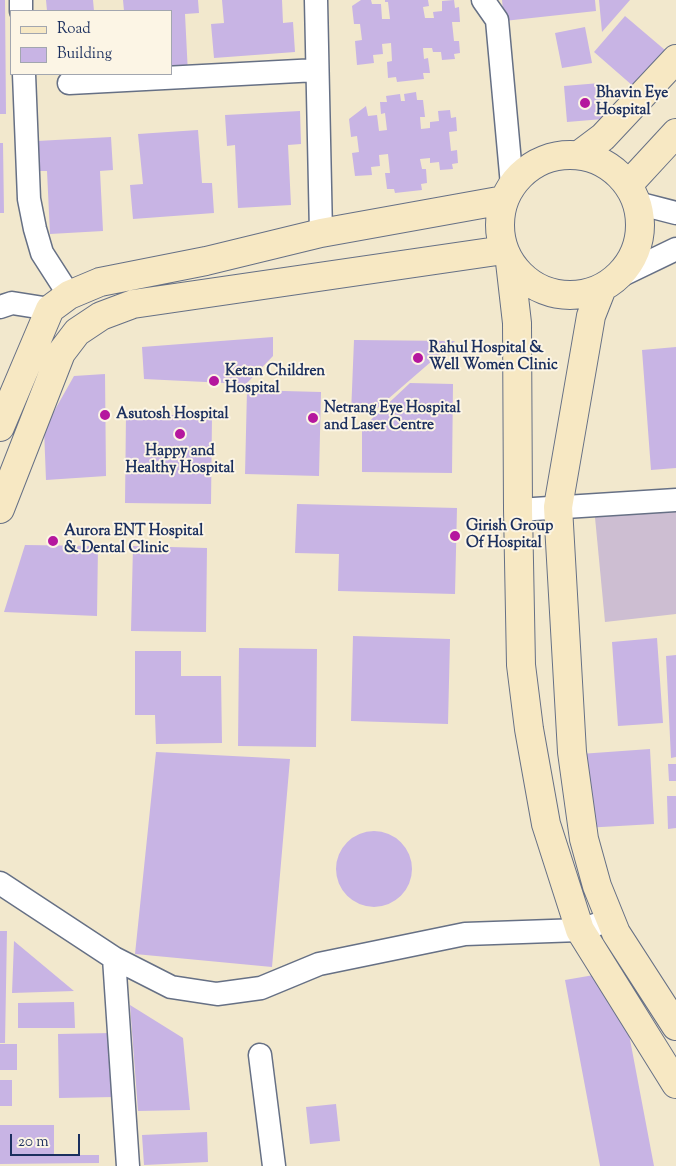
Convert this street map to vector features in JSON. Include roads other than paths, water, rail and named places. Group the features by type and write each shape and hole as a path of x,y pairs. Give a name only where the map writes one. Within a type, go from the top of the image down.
{"street":[{"path":"316,0 321,233"},
{"path":"483,0 497,20 508,192 499,221 501,242 507,256 521,276 535,286 551,293 586,294 676,249"},
{"path":"579,156 603,137 676,59"},
{"path":"69,83 318,70"},
{"path":"0,428 60,302 34,229 29,199 24,75"},
{"path":"632,194 676,133"},
{"path":"0,307 12,303 60,302 100,282 206,261 321,233 508,192 525,171 541,161 560,155 579,156 598,161 615,171 632,194 640,223 638,243 630,261 610,282 591,316 558,507 572,752 584,840 597,886 616,933 676,1026"},
{"path":"632,194 676,213"},
{"path":"0,509 62,352 77,332 100,316 133,304 507,256"},
{"path":"507,256 518,323 518,510 521,665 529,729 546,824 580,930 676,1084"},
{"path":"518,510 676,500"},
{"path":"2,879 114,958 171,987 217,994 261,988 319,964 466,934 580,930 610,920"},
{"path":"114,958 128,1166"},
{"path":"260,1055 274,1166"}],"place":[{"name":"Bhavin Eye Hospital","path":"585,103"},
{"name":"Rahul Hospital & Well Women Clinic","path":"418,358"},
{"name":"Ketan Children Hospital","path":"214,381"},
{"name":"Asutosh Hospital","path":"105,415"},
{"name":"Netrang Eye Hospital and Laser Centre","path":"313,418"},
{"name":"Happy and Healthy Hospital","path":"180,434"},
{"name":"Girish Group Of Hospital","path":"455,536"},
{"name":"Aurora ENT Hospital & Dental Clinic","path":"53,541"}]}
